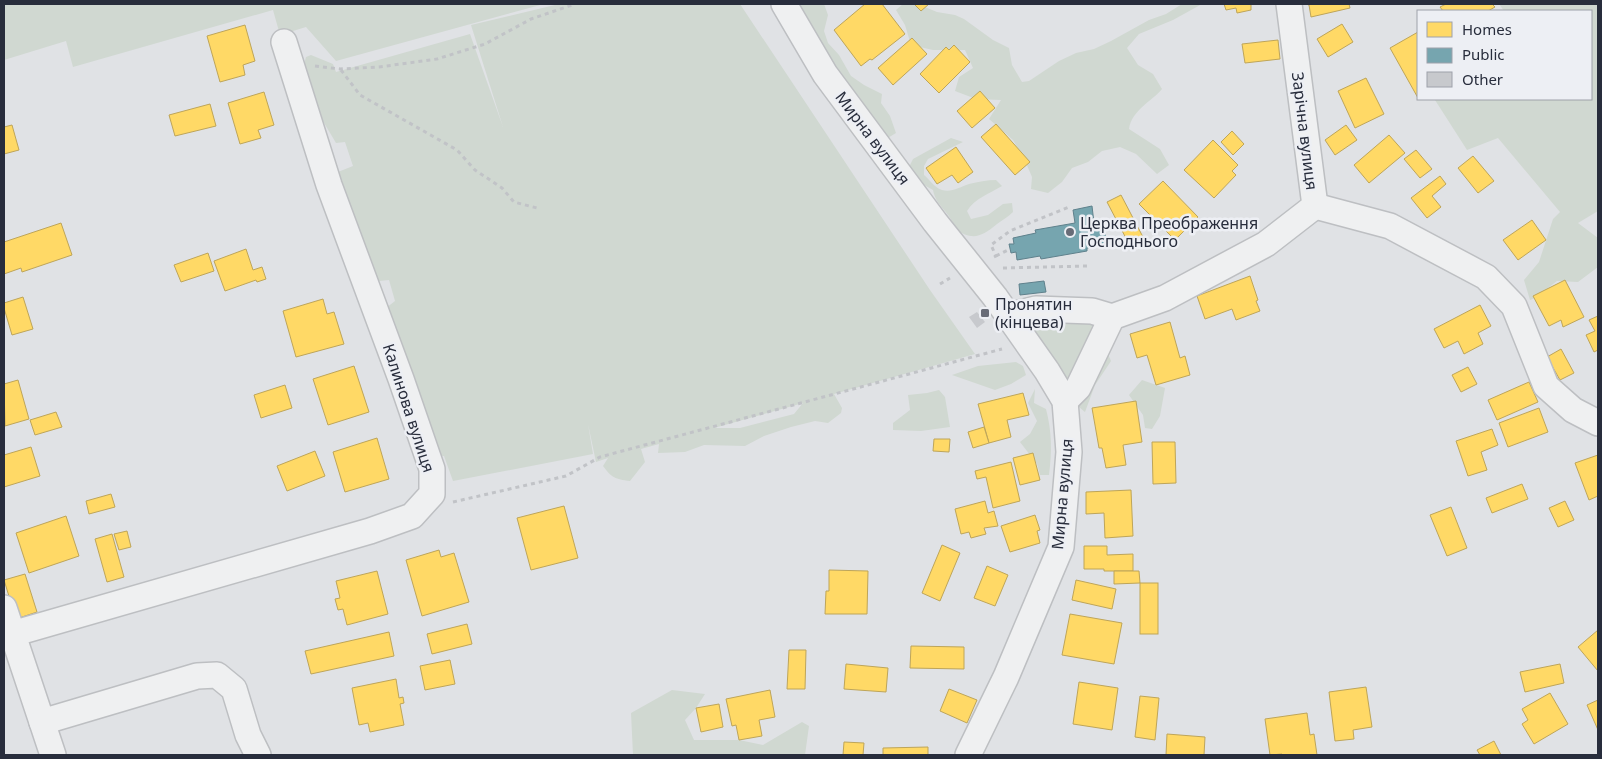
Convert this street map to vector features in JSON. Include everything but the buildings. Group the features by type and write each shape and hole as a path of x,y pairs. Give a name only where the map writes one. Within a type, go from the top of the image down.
{"street":[{"name":"Мирна вулиця","path":"784,4 825,74 1008,316 1047,371 1065,401 1069,452 1061,547 1006,677 968,755"},
{"name":"Зарічна вулиця","path":"1112,317 1164,298 1266,244 1315,206 1289,4"},
{"name":"Калинова вулиця","path":"12,634 370,531 412,516 432,494 432,469 401,379 329,185 287,52"},
{"path":"1315,206 1390,226 1486,278 1514,306 1546,386 1573,410 1598,423"},
{"path":"1008,316 1036,309 1092,310 1112,317 1078,388 1065,401"},
{"path":"4,608 53,755"},
{"path":"42,722 196,676 216,675 234,689 248,735 258,755"}],"path":[{"path":"287,52 340,69 437,59 485,44 531,18 575,4"},
{"path":"340,69 360,95 457,150 475,170 502,188 514,202 536,208"},
{"path":"1069,207 1010,231 991,245 1004,269 1087,266"},
{"path":"990,259 1010,249"},
{"path":"420,507 454,502 566,476 600,456 1008,347"}],"shaded area":[{"path":"4,4 544,4 336,61 306,27 280,35 273,10 73,67 66,41 4,60"},
{"path":"559,4 740,4 930,290 975,354 834,394 842,408 841,413 828,423 815,421 791,427 764,436 745,446 704,445 685,452 658,453 659,444 641,449 645,462 630,481 617,479 609,473 603,466 608,458 596,462 588,424 593,454 453,481 444,456 438,456 386,308 395,301 389,280 379,281 370,274 341,200 338,172 353,166 345,142 336,143 317,111 303,68 306,57 311,55 333,64 336,72 470,34 503,127 471,25","holes":["803,403 794,414 740,428 714,428"]},
{"path":"801,4 824,4 828,15 824,31 828,43 839,55 851,76 882,94 881,103 890,116 896,133 886,139 793,14"},
{"path":"903,4 920,5 937,12 955,15 964,19 993,40 1009,48 1012,65 1022,82 1029,81 1059,61 1076,53 1094,49 1149,20 1166,14 1182,4 1202,4 1173,20 1139,34 1127,48 1138,65 1153,74 1162,89 1138,111 1129,129 1160,149 1169,165 1157,174 1136,154 1120,147 1102,151 1088,162 1072,168 1062,182 1048,193 1031,189 1032,177 1013,140 989,119 1001,100 976,99 955,91 959,77 973,68 965,50 933,50 911,45 905,25 896,10"},
{"path":"1499,4 1598,4 1598,211 1578,223 1598,238 1598,267 1578,282 1557,281 1530,300 1524,280 1539,262 1553,219 1560,212 1498,138 1467,150 1435,100 1592,100 1592,10 1503,10"},
{"path":"951,138 963,142 928,159 924,166 924,175 937,188 945,191 969,184 996,180 1002,186 978,199 970,207 967,211 971,219 988,215 1003,204 1012,203 1013,212 986,232 977,236 967,235 955,229 950,218 937,201 933,190 906,173 913,159"},
{"path":"1040,319 1092,323 1095,334 1068,385 1028,332 1031,324"},
{"path":"1108,354 1111,361 1095,385 1085,412 1073,402"},
{"path":"1016,362 1023,366 1026,375 1011,384 995,390 952,375 978,366"},
{"path":"1142,380 1165,388 1160,416 1152,429 1145,428 1143,415 1129,395"},
{"path":"1035,389 1034,403 1046,409 1049,426 1051,450 1049,475 1040,475 1037,464 1020,442 1030,434 1037,421 1028,403"},
{"path":"939,390 945,397 950,427 921,431 893,430 893,423 910,410 908,395"},
{"path":"672,690 705,694 685,720 694,740 739,740 763,745 802,722 809,726 805,755 633,755 631,713"}],"place":[{"name":"Церква Преображення Господнього","path":"1070,232"},
{"name":"Пронятин (кінцева)","path":"985,313"}]}
